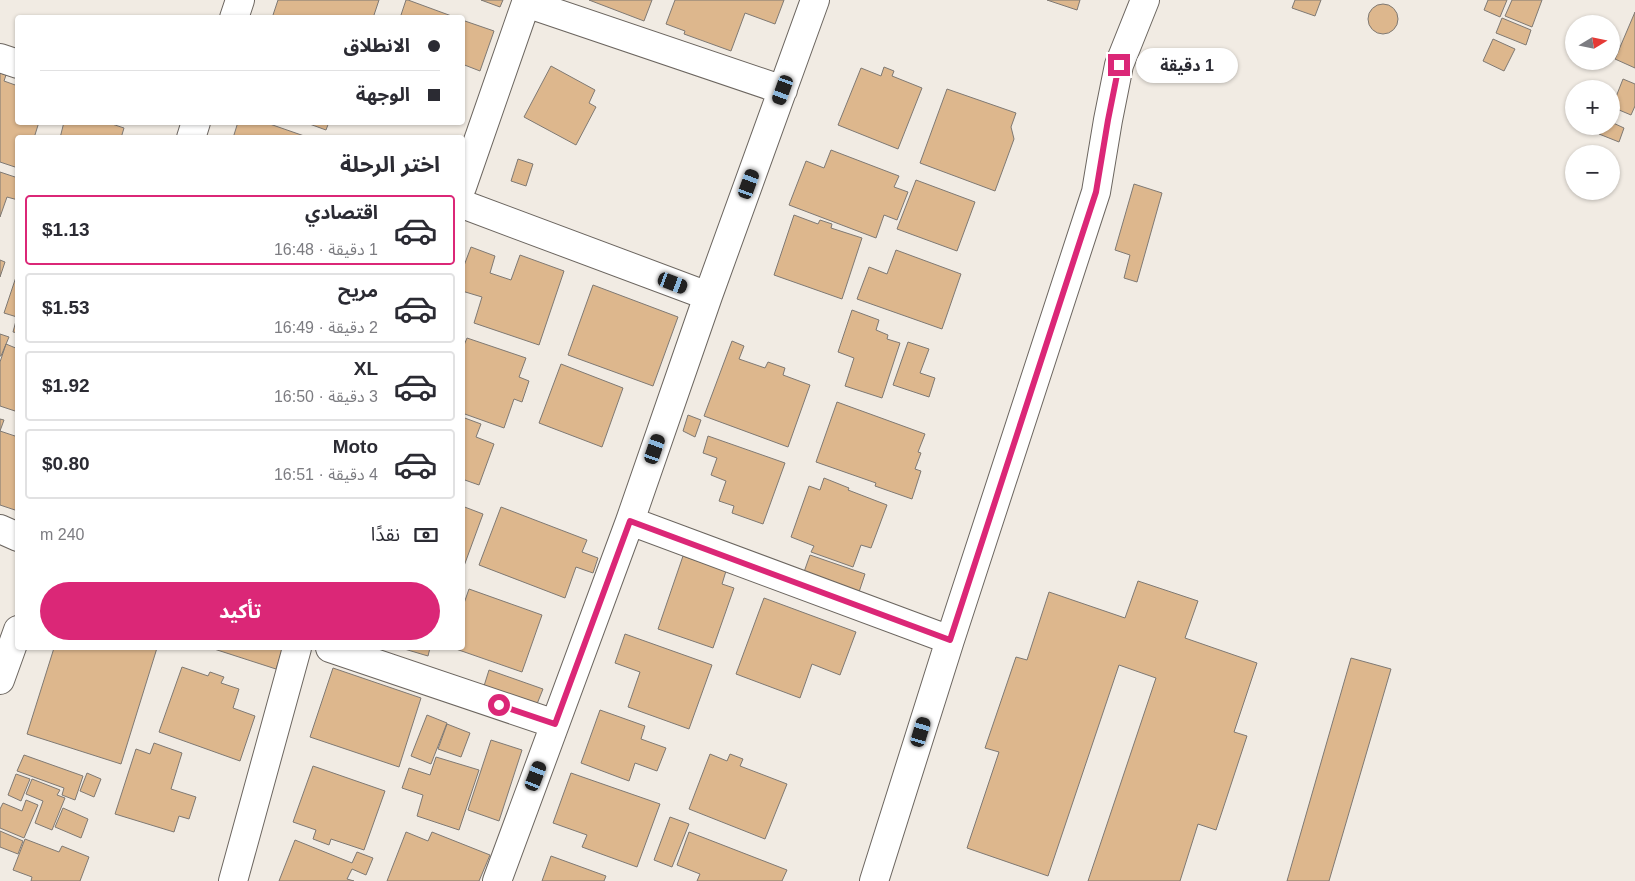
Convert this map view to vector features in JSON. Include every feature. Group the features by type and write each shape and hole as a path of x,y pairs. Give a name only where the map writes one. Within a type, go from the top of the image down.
{"street":[{"path":"235,15 240,0"},
{"path":"497,881 630,521 708,296 815,0"},
{"path":"874,881 950,640 1096,192 1119,65 1145,0"},
{"path":"465,178 527,1 783,90"},
{"path":"0,58 15,63"},
{"path":"465,205 708,296"},
{"path":"630,521 950,640"},
{"path":"0,529 15,536"},
{"path":"0,680 15,638"},
{"path":"233,881 296,650"},
{"path":"336,650 555,724"}],"building":[{"path":"278,0 379,0 374,15 273,15"},
{"path":"406,0 408,0 449,15 401,15"},
{"path":"481,0 503,0 500,7"},
{"path":"589,0 652,0 644,21"},
{"path":"675,0 784,0 775,24 745,13 731,51 684,34 685,31 666,24"},
{"path":"1047,0 1080,0 1077,10"},
{"path":"1295,0 1321,0 1315,16 1292,8"},
{"path":"1488,0 1507,0 1500,17 1484,10"},
{"path":"1512,0 1542,0 1532,27 1505,16"},
{"path":"1383,4 1394,8 1398,19 1394,30 1383,34 1372,30 1368,19 1372,8"},
{"path":"1635,12 1635,68 1620,61 1620,47"},
{"path":"1502,18 1531,30 1526,45 1496,33"},
{"path":"465,21 494,31 480,71 465,65"},
{"path":"1493,39 1515,49 1504,71 1483,61"},
{"path":"551,66 595,90 589,103 596,107 576,145 524,117"},
{"path":"884,67 894,71 892,76 922,88 898,149 838,125 861,68 881,76"},
{"path":"0,73 6,75 4,81 15,85 15,125 38,125 35,135 15,135 15,167 0,162"},
{"path":"1623,79 1635,84 1635,106 1631,115 1620,110 1620,87"},
{"path":"947,89 1016,113 1011,127 1014,139 995,191 920,163"},
{"path":"63,125 115,125 124,128 122,135 61,135"},
{"path":"237,125 273,125 301,135 234,135"},
{"path":"312,125 328,125 326,130"},
{"path":"1620,126 1624,128 1619,142 1602,135 1620,135"},
{"path":"831,150 899,176 894,187 908,192 897,220 884,215 876,238 789,205 806,161 824,168"},
{"path":"518,159 533,164 526,186 511,181"},
{"path":"0,172 15,177 15,199 7,197 0,217"},
{"path":"916,180 975,202 957,251 897,229"},
{"path":"1134,184 1162,193 1137,282 1124,278 1130,255 1115,250"},
{"path":"794,215 818,224 820,220 832,224 831,228 862,238 842,299 774,275"},
{"path":"471,247 495,256 490,273 511,280 520,255 564,271 539,345 474,323 482,297 465,292 465,263"},
{"path":"896,250 961,274 942,329 857,299 869,267 887,274"},
{"path":"0,260 5,262 0,277"},
{"path":"15,280 15,316 4,313"},
{"path":"593,285 678,317 653,386 568,355"},
{"path":"852,310 879,320 876,330 888,335 887,339 900,343 882,398 845,386 854,358 838,352"},
{"path":"0,334 9,337 1,356 0,356"},
{"path":"467,338 526,358 519,377 529,381 522,402 514,399 504,428 465,414 465,343"},
{"path":"732,341 744,346 739,359 765,368 768,362 785,368 783,375 810,385 788,447 704,416"},
{"path":"908,342 929,349 920,373 935,378 929,397 893,385"},
{"path":"6,344 15,348 15,411 0,406 0,362"},
{"path":"561,364 623,388 602,447 539,423"},
{"path":"837,402 925,434 918,452 921,453 915,469 921,471 912,499 875,486 876,483 816,462"},
{"path":"688,415 701,420 695,437 683,431"},
{"path":"465,418 481,424 476,437 494,444 479,485 465,480"},
{"path":"0,419 4,420 0,431"},
{"path":"0,431 15,436 15,510 0,505"},
{"path":"708,436 785,463 763,524 732,513 734,506 719,501 726,481 711,475 717,458 703,453"},
{"path":"824,478 849,488 848,490 887,505 871,548 861,545 853,567 811,552 814,546 791,537 809,486 820,490"},
{"path":"465,507 483,514 465,563"},
{"path":"501,507 587,540 582,552 598,558 593,573 576,567 565,598 479,565"},
{"path":"810,555 865,574 859,592 804,572"},
{"path":"683,556 726,571 722,584 734,588 713,648 658,629"},
{"path":"1138,581 1198,601 1185,638 1257,663 1234,732 1247,736 1216,830 1198,824 1180,881 1088,881 1156,678 1119,665 1048,876 967,848 999,752 985,748 1016,657 1027,660 1049,592 1125,618"},
{"path":"469,589 542,615 522,672 459,650 465,650 465,600"},
{"path":"764,598 856,632 840,675 812,664 800,698 736,674"},
{"path":"625,634 712,665 689,729 628,707 640,672 615,663"},
{"path":"53,650 156,650 121,764 27,734"},
{"path":"217,650 282,650 276,669"},
{"path":"408,650 430,650 428,656"},
{"path":"1351,658 1391,669 1329,881 1287,881"},
{"path":"182,667 208,676 210,672 224,677 221,683 239,689 233,708 255,716 240,761 159,732"},
{"path":"333,668 421,698 399,767 310,737"},
{"path":"489,670 543,689 537,704 484,686"},
{"path":"600,710 645,726 641,739 666,748 657,771 635,763 629,781 581,763"},
{"path":"427,715 447,723 431,764 411,756"},
{"path":"447,724 470,733 461,757 438,749"},
{"path":"491,740 522,750 499,821 468,810"},
{"path":"154,743 182,753 171,789 196,797 189,819 179,816 174,832 115,814 136,749 150,754"},
{"path":"710,754 727,761 730,754 743,759 740,766 787,784 765,839 689,809"},
{"path":"24,755 83,776 75,800 62,795 64,788 17,771"},
{"path":"436,757 479,770 459,830 417,816 423,795 402,788 409,768 430,775"},
{"path":"313,766 385,791 364,850 331,839 329,845 313,839 316,830 293,822"},
{"path":"87,773 101,779 94,797 80,791"},
{"path":"571,773 660,804 637,867 582,847 587,835 553,823"},
{"path":"16,774 30,779 21,801 8,795"},
{"path":"32,779 60,790 57,795 65,798 52,830 35,823 43,801 26,794"},
{"path":"26,800 38,805 24,838 0,828 0,809 3,803 22,811"},
{"path":"63,808 88,819 81,838 55,827"},
{"path":"670,817 689,824 672,867 654,860"},
{"path":"0,831 23,841 18,854 0,847"},
{"path":"406,832 428,841 432,832 490,855 479,881 387,881"},
{"path":"689,832 787,870 782,881 697,881 700,874 677,865"},
{"path":"25,839 59,852 62,846 89,857 80,881 31,881 32,877 13,870"},
{"path":"295,840 352,863 357,852 373,858 366,875 352,869 347,879 354,881 279,881"},
{"path":"551,856 606,876 604,881 542,881"}],"route":[{"path":"499,705 555,724 630,521 950,640 1096,192 1119,65"}]}
